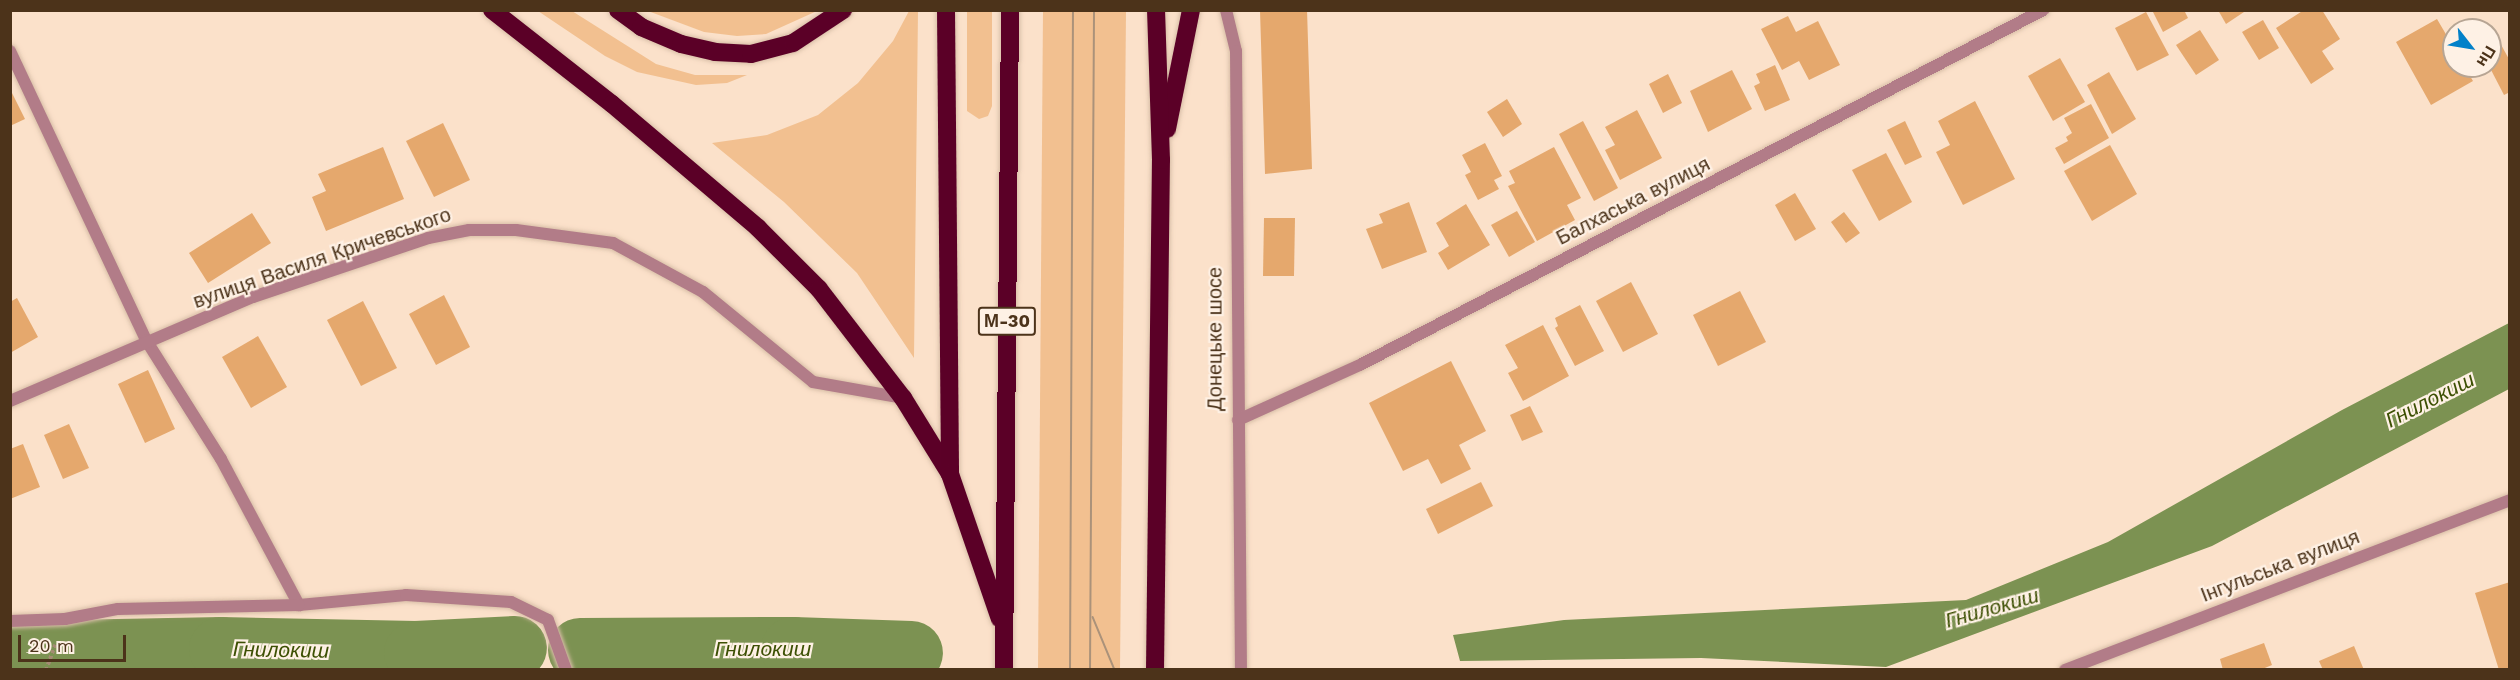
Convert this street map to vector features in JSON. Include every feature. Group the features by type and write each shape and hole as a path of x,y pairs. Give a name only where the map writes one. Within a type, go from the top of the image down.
{"highway":[{"path":"492,10 612,104 758,228 819,289 903,398 950,474 1005,632"},
{"path":"618,10 641,27 681,44 715,52 751,54 792,43 843,10"},
{"path":"946,10 950,474"},
{"name":"М-30","path":"1004,669 1010,10"},
{"path":"1155,669 1161,160 1156,10"},
{"path":"1161,160 1191,10"}],"street":[{"name":"Донецьке шосе","path":"1226,10 1236,51 1241,669"},
{"name":"Балхаська вулиця","path":"1239,420 1360,365 2043,10"},
{"path":"10,51 146,340 221,459 299,605"},
{"name":"вулиця Василя Кричевського","path":"10,401 146,340 254,297 428,238 469,230 516,230 613,243 703,292 813,382 903,398"},
{"name":"Інгульська вулиця","path":"2065,669 2510,501"},
{"path":"10,621 65,619 118,609 299,605 406,595 511,602 548,620 566,669"}],"shaded area":[{"path":"538,11 572,11 656,64 695,75 747,75 727,83 696,85 637,72 605,56"},
{"path":"648,11 817,11 766,34 737,36 704,32"},
{"path":"909,11 918,11 914,358 857,273 784,202 712,143 767,135 818,115 858,83 893,41"},
{"path":"967,11 992,11 992,106 988,116 979,119 967,111"},
{"path":"1043,11 1126,11 1120,669 1038,669"}],"water":[{"path":"2509,323 2509,389 2212,546 1886,667 1701,658 1460,661 1453,635 1564,620 1966,600 2108,542 2342,410"}],"building":[{"path":"1260,10 1307,10 1312,169 1265,174"},
{"path":"2152,10 2184,10 2188,18 2163,32"},
{"path":"2218,10 2247,10 2226,24"},
{"path":"2304,10 2322,10 2340,39 2322,51 2334,69 2311,84 2276,28"},
{"path":"2146,12 2169,55 2137,71 2115,28"},
{"path":"1788,16 1796,32 1818,21 1840,65 1809,80 1799,61 1782,70 1761,29"},
{"path":"2437,19 2442,28 2442,78 2471,78 2473,81 2431,105 2396,42"},
{"path":"2263,20 2279,48 2259,60 2242,32"},
{"path":"2200,30 2219,60 2196,75 2176,45"},
{"path":"2502,46 2510,61 2510,92 2504,95 2495,78 2502,78"},
{"path":"2060,58 2085,102 2053,121 2028,76"},
{"path":"1775,65 1790,100 1765,111 1754,86 1760,83 1756,74"},
{"path":"1732,70 1752,109 1708,132 1690,91"},
{"path":"2109,72 2136,119 2112,134 2087,85"},
{"path":"1668,74 1682,103 1663,113 1649,84"},
{"path":"12,93 25,119 10,126 10,94"},
{"path":"1507,99 1522,124 1503,137 1487,112"},
{"path":"1975,101 2015,179 1963,205 1936,152 1950,145 1938,121"},
{"path":"2091,104 2109,138 2064,164 2055,148 2068,141 2066,137 2072,133 2064,118"},
{"path":"1637,110 1662,158 1620,180 1605,150 1615,145 1605,127"},
{"path":"1583,121 1618,188 1594,201 1559,134"},
{"path":"1905,121 1922,157 1905,165 1887,130"},
{"path":"443,123 470,180 434,197 406,141"},
{"path":"1485,143 1502,176 1494,180 1499,189 1478,200 1465,175 1471,172 1462,155"},
{"path":"2110,145 2137,194 2092,221 2064,171"},
{"path":"383,147 404,199 326,231 312,197 326,191 318,174"},
{"path":"1554,147 1581,198 1567,205 1575,220 1537,241 1508,186 1515,183 1509,171"},
{"path":"1886,153 1912,202 1879,221 1852,170"},
{"path":"1795,193 1816,229 1795,241 1775,205"},
{"path":"1409,202 1427,252 1382,269 1366,229 1383,223 1379,214"},
{"path":"1466,204 1490,245 1448,270 1438,253 1449,246 1436,223"},
{"path":"1517,211 1535,242 1509,257 1491,225"},
{"path":"1844,212 1860,233 1846,243 1831,222"},
{"path":"252,213 271,243 208,283 189,253"},
{"path":"1264,218 1295,218 1294,276 1263,276"},
{"path":"1631,282 1658,334 1623,352 1596,301"},
{"path":"1740,291 1766,342 1718,366 1693,315"},
{"path":"444,295 470,347 436,365 409,314"},
{"path":"17,298 38,337 10,353 10,302"},
{"path":"363,301 397,368 361,386 327,320"},
{"path":"1580,305 1604,351 1575,366 1555,328 1558,326 1555,318"},
{"path":"1543,325 1569,376 1523,401 1508,373 1518,368 1505,345"},
{"path":"258,336 287,387 251,408 222,357"},
{"path":"1451,361 1486,431 1459,445 1471,469 1441,484 1428,459 1403,471 1369,403"},
{"path":"148,370 175,429 145,443 118,384"},
{"path":"1530,406 1543,432 1522,441 1510,415"},
{"path":"69,424 89,468 63,479 44,435"},
{"path":"23,444 40,487 10,499 10,449"},
{"path":"1481,482 1493,506 1438,534 1426,509"},
{"path":"2510,582 2510,670 2499,670 2475,593"},
{"path":"2264,643 2272,665 2260,670 2223,670 2220,659"},
{"path":"2354,646 2364,670 2323,670 2319,661"}],"waterway":[{"name":"Гнилокиш","path":"10,653 221,649 416,653 515,648"},
{"name":"Гнилокиш","path":"580,650 793,649 911,653"}],"tram line":[{"path":"1070,670 1073,10"},
{"path":"1090,670 1094,10"},
{"path":"1093,617 1115,670"}]}
